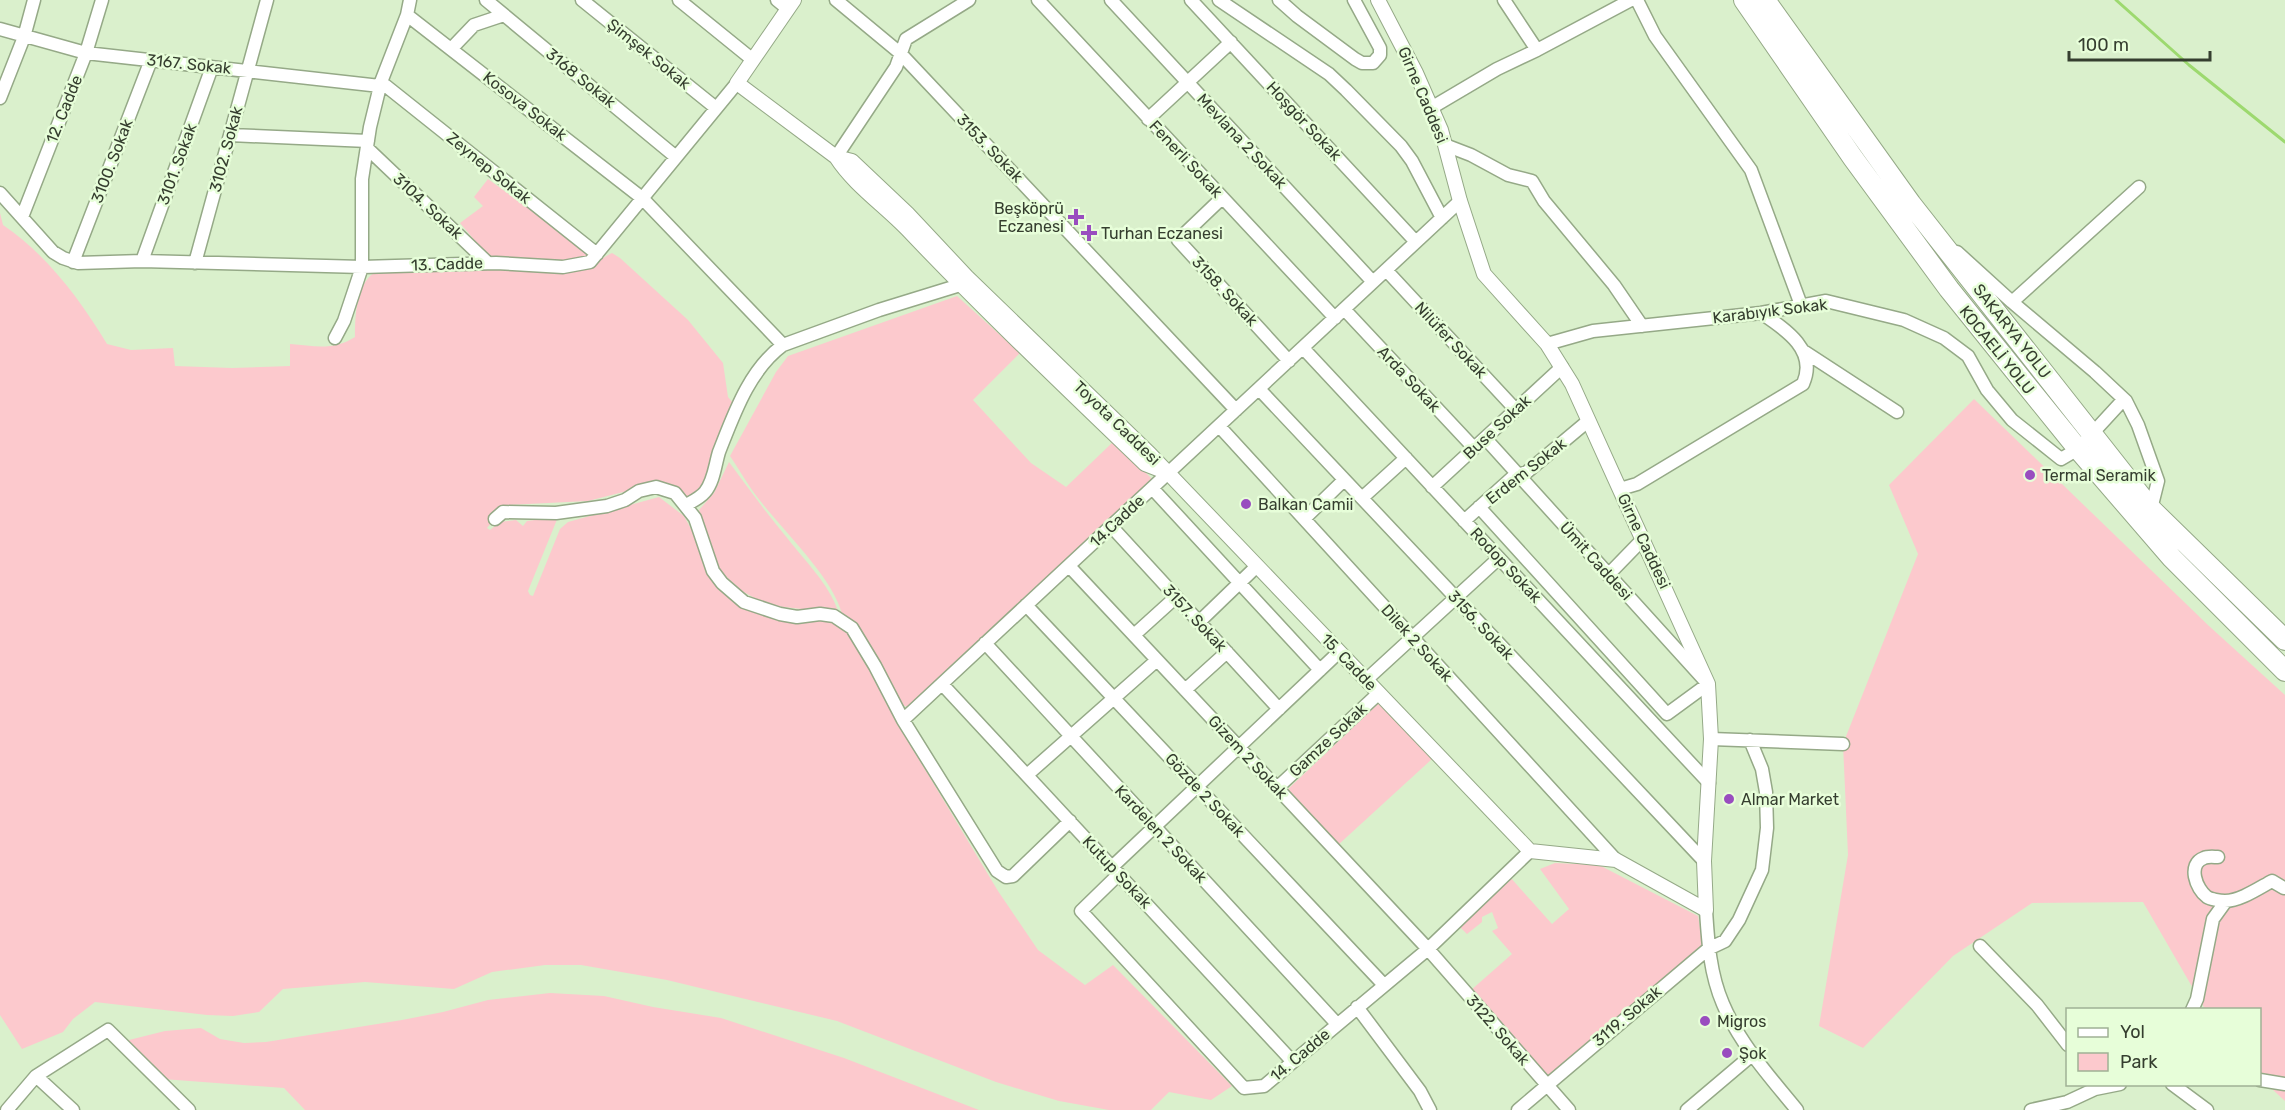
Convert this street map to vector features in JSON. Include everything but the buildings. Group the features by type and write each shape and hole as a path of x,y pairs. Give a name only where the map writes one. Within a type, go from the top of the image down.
{"highway":[{"name":"KOCAELİ YOLU","path":"1744,0 1853,158 1949,290 2085,443 2172,558 2285,671"},
{"name":"SAKARYA YOLU","path":"1765,0 1931,230 2036,361 2085,443 2285,640"}],"street":[{"path":"0,98 24,37 34,0"},
{"name":"12. Cadde","path":"22,217 86,53 102,0"},
{"name":"3102. Sokak","path":"195,263 267,0"},
{"path":"335,338 344,321 362,267 362,179 367,145 381,84 407,15 410,0"},
{"name":"3168 Sokak","path":"486,0 676,157"},
{"name":"Şimşek Sokak","path":"582,0 716,108"},
{"path":"679,0 753,60"},
{"path":"777,0 791,4"},
{"name":"3153. Sokak","path":"836,0 900,54 1236,410"},
{"path":"836,157 896,67 906,39 969,0"},
{"name":"Fenerli Sokak","path":"1038,0 1222,198 1339,314"},
{"name":"Mevlana 2 Sokak","path":"1110,0 1373,282"},
{"name":"Hoşgör Sokak","path":"1191,0 1416,242"},
{"path":"1219,0 1329,74 1346,90 1413,161 1442,218"},
{"path":"1279,0 1296,16 1355,59 1362,63 1373,63 1380,55 1380,48 1354,0"},
{"name":"Girne Caddesi","path":"1378,0 1416,73 1431,108 1445,145 1460,201 1484,274 1547,344 1572,384 1708,684 1711,738 1704,861 1708,949 1723,1004 1752,1055 1797,1110"},
{"path":"1504,0 1537,50"},
{"path":"1431,108 1497,69 1631,0"},
{"path":"1637,0 1654,36 1751,170 1802,305"},
{"name":"13. Cadde","path":"73,262 142,261 362,267 488,263 563,267 590,262 737,83 791,4"},
{"name":"Kosova Sokak","path":"407,15 642,198 783,345"},
{"path":"452,48 474,25 504,15"},
{"name":"3167. Sokak","path":"0,30 86,53 381,84"},
{"path":"1148,119 1231,42"},
{"name":"3100. Sokak","path":"73,262 151,60"},
{"name":"3101. Sokak","path":"142,261 212,67"},
{"name":"Toyota Caddesi","path":"737,83 836,157 852,160 907,213 964,281 1168,473"},
{"name":"Zeynep Sokak","path":"381,84 597,254"},
{"path":"230,135 367,145"},
{"name":"3104. Sokak","path":"367,145 488,263"},
{"path":"1445,145 1471,154 1508,175 1532,181 1544,201 1614,285 1642,326"},
{"path":"2012,302 2139,187"},
{"path":"0,193 53,252 73,262"},
{"name":"3158. Sokak","path":"1222,198 1178,240 1289,361"},
{"name":"14.Cadde","path":"903,720 1460,201"},
{"path":"1931,230 2096,372 2124,399 2138,425 2158,481 2151,509"},
{"name":"Nilüfer Sokak","path":"1386,270 1516,410"},
{"path":"686,505 707,490 744,393 772,353 783,345 964,281"},
{"name":"Karabıyık Sokak","path":"1547,344 1593,331 1761,313 1826,301 1904,320 1944,338 1968,356 1987,390 2012,420 2061,459 2085,443"},
{"path":"1761,313 1788,331 1805,352 1897,412"},
{"name":"Arda Sokak","path":"1339,314 1474,448"},
{"name":"Rodop Sokak","path":"1303,348 1709,783"},
{"path":"1620,489 1637,484 1803,384 1807,373 1805,352"},
{"name":"Buse Sokak","path":"1432,487 1562,367"},
{"name":"3156. Sokak","path":"1259,389 1704,861"},
{"path":"2085,443 2124,399"},
{"name":"Erdem Sokak","path":"1464,520 1514,476 1527,472 1588,421"},
{"name":"Dilek 2 Sokak","path":"1219,426 1616,860"},
{"name":"Ümit Caddesi","path":"1485,438 1708,684"},
{"path":"1362,498 1406,458"},
{"name":"15. Cadde","path":"1168,473 1530,851"},
{"path":"1304,519 1344,480"},
{"path":"495,519 503,512 556,513 607,506 625,500 639,491 656,487 675,493 695,518 708,561 722,583 744,602 758,608 797,617 820,614 834,616 852,628 903,720 997,871 1006,877 1013,876 1070,821"},
{"path":"1152,488 1320,670"},
{"path":"1479,507 1667,714 1708,684"},
{"name":"3157. Sokak","path":"1111,526 1279,709"},
{"path":"1608,575 1643,539"},
{"path":"1366,680 1499,558"},
{"name":"Gizem 2 Sokak","path":"1069,566 1428,949"},
{"path":"1199,622 1257,566"},
{"path":"1134,635 1176,597"},
{"name":"Gözde 2 Sokak","path":"1026,605 1384,985"},
{"name":"Kardelen 2 Sokak","path":"986,643 1337,1024"},
{"path":"1185,690 1227,652"},
{"path":"1115,870 1154,826 1339,652"},
{"path":"1027,775 1157,660"},
{"name":"Kutup Sokak","path":"942,684 1292,1061"},
{"name":"Gamze Sokak","path":"1277,788 1378,693"},
{"path":"1711,738 1843,744"},
{"name":"3119. Sokak","path":"1518,1110 1708,949 1725,940 1739,920 1762,870 1767,828 1766,792 1762,769 1750,740"},
{"path":"1530,851 1616,860 1706,910"},
{"name":"14. Cadde","path":"1115,870 1081,911 1244,1088 1264,1086 1428,949 1530,851"},
{"path":"2218,857 2204,858 2196,864 2194,874 2198,886 2208,898 2226,901 2272,881 2284,888"},
{"path":"2193,1008 2197,999 2213,919 2226,901"},
{"path":"1980,946 2037,1005 2066,1044"},
{"name":"3122. Sokak","path":"1428,949 1569,1110"},
{"path":"1357,1007 1420,1091 1430,1110"},
{"path":"7,1110 36,1076 108,1030 182,1108"},
{"path":"1687,1110 1752,1055"},
{"path":"36,1076 73,1110"},
{"path":"2261,1080 2285,1084"},
{"path":"2175,1086 2207,1110"},
{"path":"2031,1110 2067,1102 2094,1087"},
{"path":"2067,1102 2078,1110"}],"green space":[{"path":"488,179 585,249 587,256 562,264 493,262 460,223 483,206 474,197"},
{"path":"0,213 3,225 34,250 61,278 107,344 131,350 173,348 175,366 232,368 290,366 290,344 324,347 347,341 355,337 356,313 365,282 370,276 382,271 434,268 562,271 585,269 612,253 620,258 688,320 723,363 728,397 739,410 696,503 655,484 588,501 506,505 487,528 490,530 500,522 516,520 523,526 527,521 558,517 528,591 530,595 533,596 560,529 568,522 659,497 684,516 704,553 744,603 838,621 857,644 911,746 998,891 1038,950 1085,985 1113,965 1232,1086 1211,1100 1169,1092 1151,1110 1109,1110 1059,1101 996,1082 837,1021 667,980 581,965 545,965 492,972 454,989 365,982 283,989 259,1012 233,1016 95,1002 73,1019 63,1032 22,1049 0,1015"},
{"path":"957,296 1020,353 973,400 1031,463 1066,487 1114,441 1152,479 909,707 901,705 842,614 827,582 760,501 730,456 776,372 788,356"},
{"path":"1974,399 2209,626 2285,695 2285,1101 2261,1079 2261,1008 2204,1008 2143,902 2032,903 1953,956 1863,1048 1819,1026 1848,855 1843,744 1918,554 1889,485"},
{"path":"729,462 765,511 823,582 834,601 838,611 836,613 767,605 742,591 720,571 699,510 714,493"},
{"path":"1380,702 1432,759 1338,845 1287,790"},
{"path":"1555,863 1599,865 1698,916 1703,946 1551,1075 1544,1074 1470,991 1512,954 1492,931 1498,928 1492,912 1482,917 1482,922 1467,934 1458,925 1510,877 1552,924 1569,909 1540,869"},
{"path":"550,993 604,996 721,1018 844,1058 979,1110 305,1110 284,1088 163,1079 125,1041 165,1031 201,1028 220,1039 244,1043 266,1042 402,1020 488,1000"}],"waterway":[{"path":"2116,0 2189,65 2285,142"}],"place":[{"name":"Beşköprü Eczanesi","path":"1076,217"},
{"name":"Turhan Eczanesi","path":"1089,233"},
{"name":"Termal Seramik","path":"2030,475"},
{"name":"Balkan Camii","path":"1246,504"},
{"name":"Almar Market","path":"1729,799"},
{"name":"Migros","path":"1705,1021"},
{"name":"Şok","path":"1727,1053"}]}
